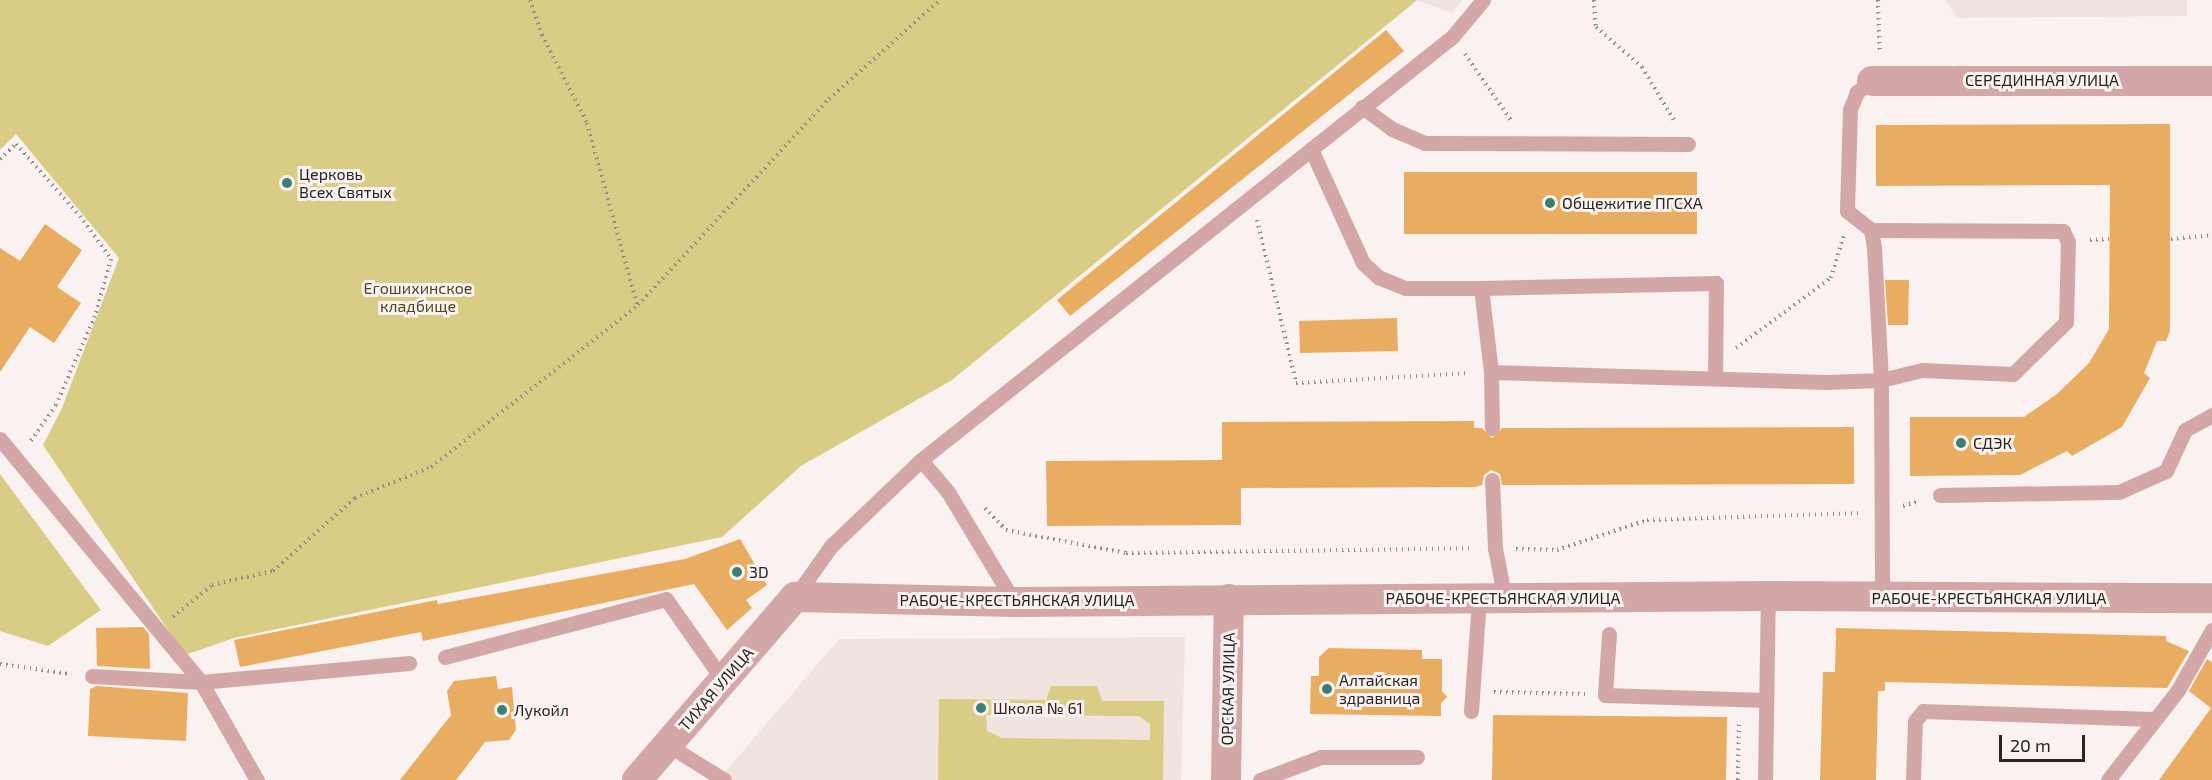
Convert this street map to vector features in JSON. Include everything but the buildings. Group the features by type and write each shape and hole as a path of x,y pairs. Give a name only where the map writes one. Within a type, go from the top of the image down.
{"street":[{"name":"СЕРЕДИННАЯ УЛИЦА","path":"1877,80 2212,81"},
{"name":"РАБОЧЕ-КРЕСТЬЯНСКАЯ УЛИЦА","path":"795,597 1014,602 1229,599 1492,600 1768,596 2212,598"},
{"name":"ТИХАЯ УЛИЦА","path":"637,780 795,597"},
{"name":"ОРСКАЯ УЛИЦА","path":"1226,780 1229,599"}],"lane":[{"path":"795,597 831,546 921,460 1252,199 1362,107 1452,37 1483,0"},
{"path":"1491,372 1881,380 1922,370 2013,374 2066,322 2068,242 2063,231 1871,230 1847,211 1850,109 1857,92 1877,80"},
{"path":"1362,107 1392,129 1425,143 1688,144"},
{"path":"1311,149 1363,263 1378,277 1405,288 1716,283 1715,378"},
{"path":"1871,230 1881,380 1882,597"},
{"path":"1481,288 1491,372 1492,428"},
{"path":"1940,495 2118,492 2166,471 2185,430 2212,415"},
{"path":"0,439 156,631 201,682 257,780"},
{"path":"921,460 948,492 1014,602"},
{"path":"1471,711 1472,692 1492,600 1495,548 1492,480"},
{"path":"1765,780 1768,596"},
{"path":"445,657 666,599 723,680"},
{"path":"2108,780 2152,719 2178,690 2212,630"},
{"path":"1609,634 1605,695 1766,700"},
{"path":"92,676 201,682 409,663"},
{"path":"1912,780 1914,721 1923,711 2152,719"},
{"path":"668,745 724,780"},
{"path":"1260,780 1321,757 1417,757"}],"path":[{"path":"531,0 542,35 587,123 638,305"},
{"path":"156,631 212,585 273,571 355,498 431,467 638,305 829,99 940,0"},
{"path":"1594,0 1596,27 1642,67 1688,144"},
{"path":"1877,80 1878,0"},
{"path":"1452,37 1526,142"},
{"path":"0,159 15,144 80,216 111,259 95,316 56,405 38,434 13,457"},
{"path":"1252,199 1296,383 1491,372"},
{"path":"2170,239 2212,235"},
{"path":"1715,378 1726,355 1831,278 1843,237"},
{"path":"978,500 1006,530 1126,553 1495,548 1557,550 1647,520 1883,512 1940,495"},
{"path":"0,664 92,676"},
{"path":"1472,692 1605,695"},
{"path":"1738,780 1739,699"}],"shaded area":[{"path":"1416,0 1462,0 1452,13"},
{"path":"1945,0 2187,0 2187,16 1957,18"},
{"name":"Школа № 61","path":"1185,637 1181,780 718,780 839,639"}],"green space":[{"name":"Егошихинское кладбище","path":"0,0 1416,1 952,380 801,466 722,537 234,638 185,655 43,445 62,408 119,258 16,134 0,150"},
{"path":"0,474 101,610 48,646 0,631"},
{"path":"1051,686 1097,686 1102,701 1164,701 1163,780 938,780 939,699 1046,700","holes":["986,715 1139,716 1150,724 1150,740 1002,738 987,731"]}],"place":[{"name":"Церковь Всех Святых","path":"287,183"},
{"name":"Общежитие ПГСХА","path":"1550,203"},
{"name":"СДЭК","path":"1961,443"},
{"name":"3D","path":"737,572"},
{"name":"Алтайская здравница","path":"1327,689"},
{"name":"Школа № 61","path":"981,708"},
{"name":"Лукойл","path":"502,710"}]}
